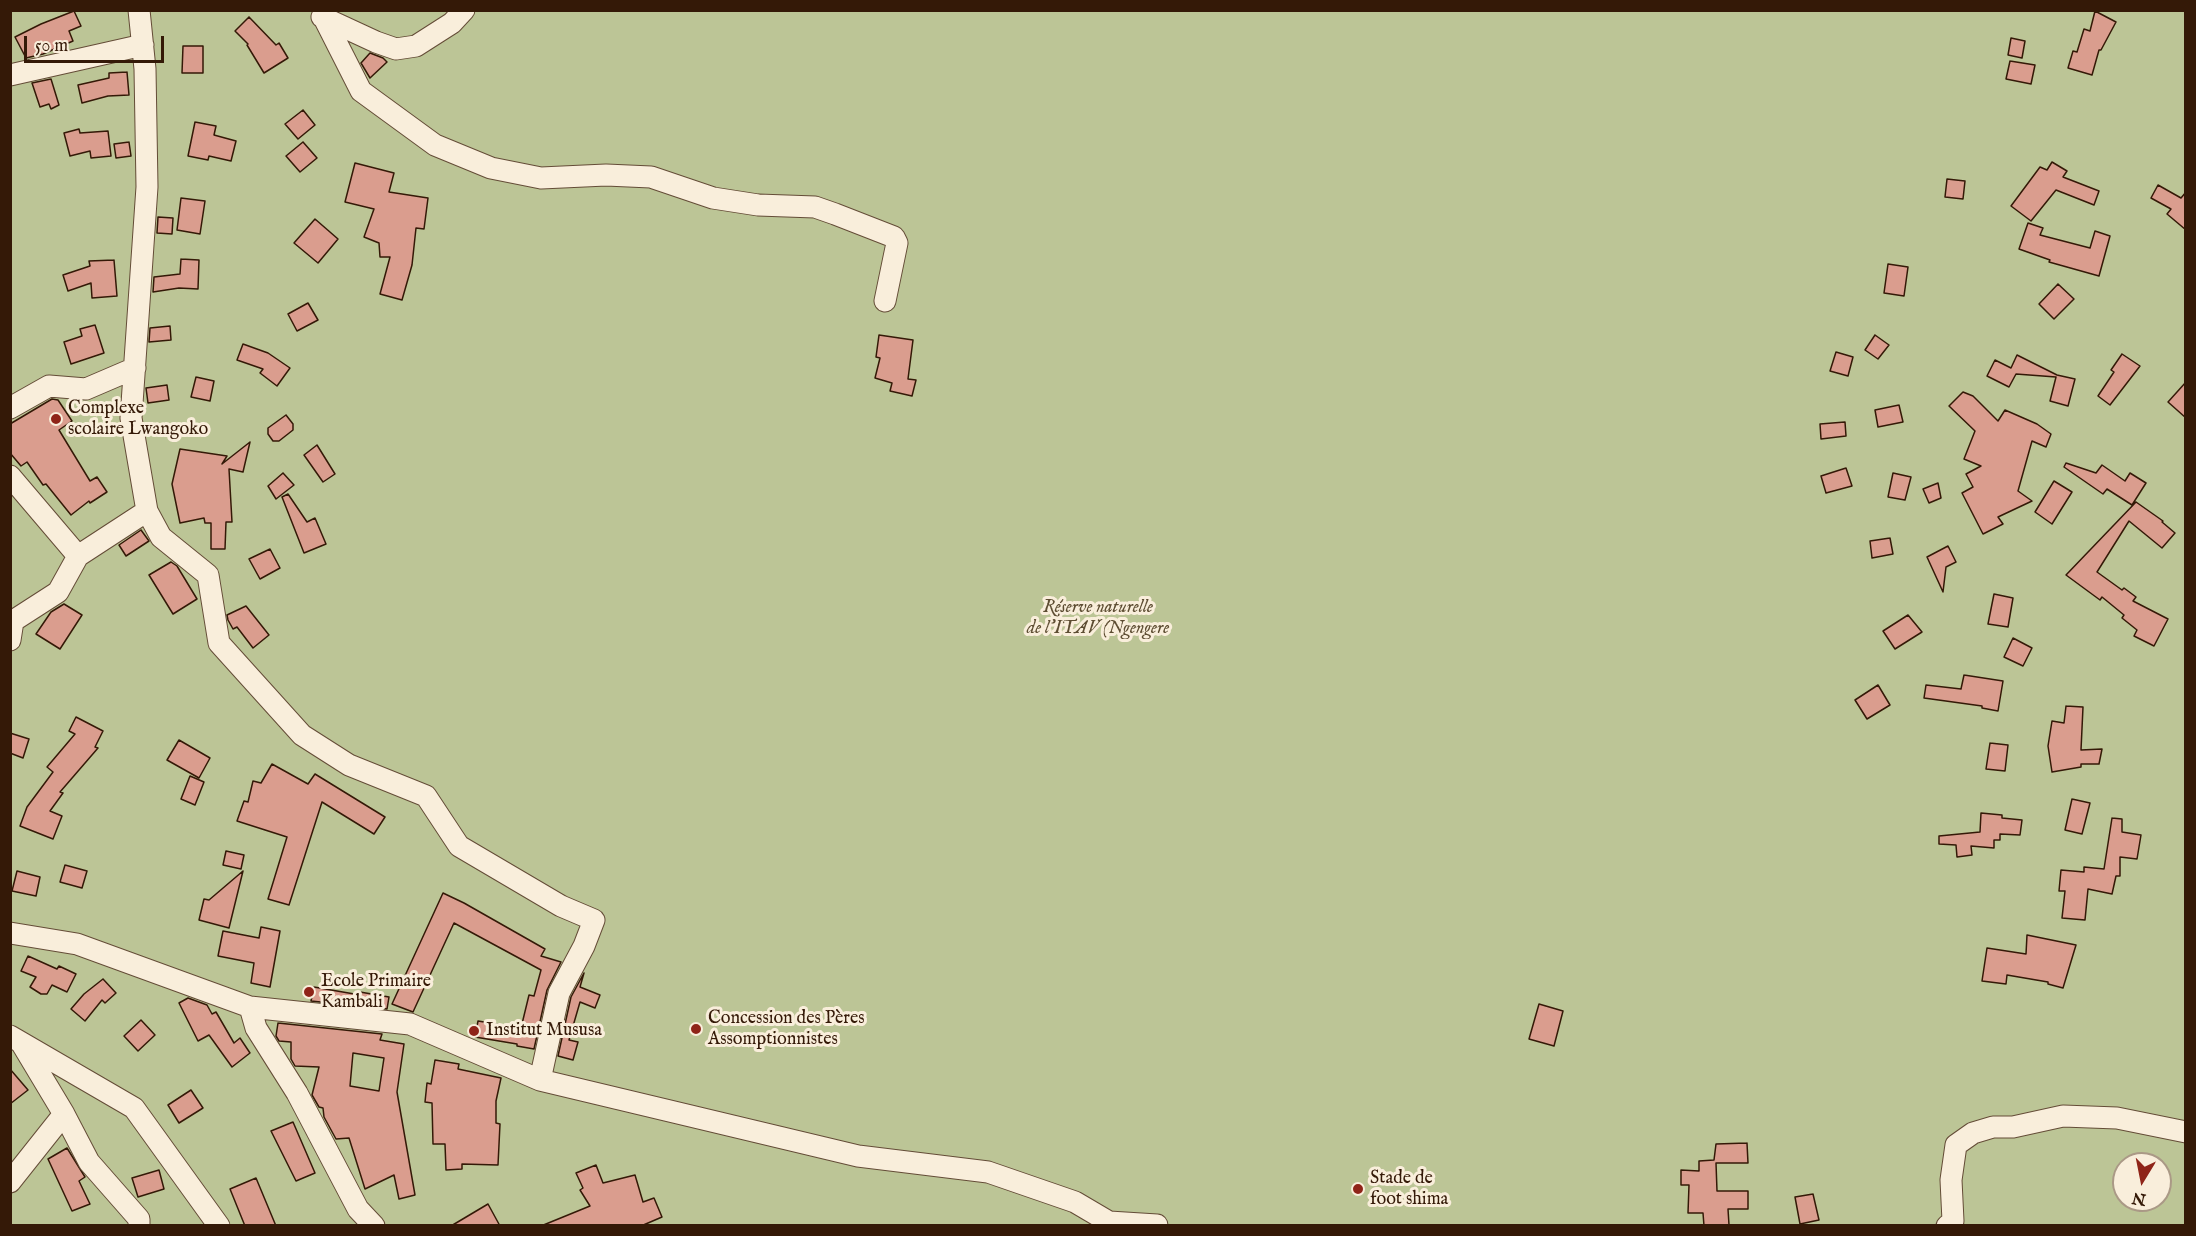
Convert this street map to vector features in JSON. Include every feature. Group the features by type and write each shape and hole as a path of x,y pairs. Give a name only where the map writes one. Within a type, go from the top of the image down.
{"street":[{"path":"139,10 143,45 147,187 131,418 147,512 161,537 208,575 219,644 302,735 348,765 426,796 459,846 561,906 594,920 584,946 559,993 540,1080"},
{"path":"320,15 396,49 416,46 452,23 464,10"},
{"path":"320,15 361,92 435,145 491,168 541,178 606,175 651,177 713,198 758,206 815,207 894,237 897,243 885,302"},
{"path":"10,75 143,45"},
{"path":"10,408 49,386 86,389 135,368"},
{"path":"10,476 78,556"},
{"path":"10,640 14,621 58,592 78,556 147,512"},
{"path":"10,933 77,944 250,1007 410,1024 540,1080 858,1156 988,1172 1075,1202 1109,1222 1158,1225"},
{"path":"250,1007 256,1028 297,1094 358,1209 374,1226"},
{"path":"15,1038 64,1114 89,1162 139,1219 139,1226"},
{"path":"15,1038 134,1108 219,1226"},
{"path":"10,1182 64,1114"},
{"path":"1947,1226 1953,1221 1951,1180 1956,1145 1972,1133 1993,1127 2013,1126 2063,1116 2117,1118 2186,1132"}],"green space":[{"name":"Réserve naturelle de l'ITAV (Ngengere","path":"10,11 2185,11 2185,1225 11,1225"}],"building":[{"path":"74,11 81,26 69,31 73,41 43,54 26,58 15,37"},
{"path":"2095,11 2116,22 2099,50 2092,75 2068,68 2073,51 2077,52 2084,29 2090,31"},
{"path":"249,17 276,45 279,43 288,58 264,73 248,44 235,31"},
{"path":"2011,38 2025,41 2022,58 2008,55"},
{"path":"183,46 203,46 203,73 182,73"},
{"path":"370,53 387,62 370,78 361,63"},
{"path":"2010,61 2035,65 2031,84 2006,79"},
{"path":"127,72 129,95 108,96 82,103 78,85 109,78 109,73"},
{"path":"51,79 59,105 51,109 49,104 40,107 32,83"},
{"path":"303,110 315,125 298,139 285,124"},
{"path":"195,122 216,126 214,135 236,141 231,161 209,156 208,160 188,156"},
{"path":"79,129 80,133 108,131 111,156 91,158 90,151 70,156 64,133"},
{"path":"129,142 131,156 116,158 114,144"},
{"path":"303,142 317,158 300,172 286,156"},
{"path":"2052,162 2067,171 2063,177 2099,191 2094,205 2056,190 2031,221 2011,206 2040,167 2047,170"},
{"path":"355,163 394,173 389,192 428,198 424,229 416,228 412,265 402,300 380,294 390,257 380,257 379,243 364,237 374,209 345,202"},
{"path":"1947,179 1965,181 1963,199 1945,197"},
{"path":"2158,185 2181,198 2186,192 2186,230 2167,214 2171,209 2151,198"},
{"path":"181,198 205,201 200,234 177,230"},
{"path":"158,217 173,218 172,234 157,233"},
{"path":"315,219 338,239 318,263 294,243"},
{"path":"2028,223 2043,228 2040,235 2090,248 2095,231 2110,236 2099,276 2049,262 2050,260 2019,249"},
{"path":"181,259 199,260 198,289 179,288 153,292 154,277 180,274"},
{"path":"114,260 117,296 92,298 91,283 68,291 63,275 90,266 89,261"},
{"path":"1888,264 1908,267 1904,296 1884,293"},
{"path":"2058,284 2074,299 2054,319 2039,304"},
{"path":"308,303 318,320 297,331 288,314"},
{"path":"95,325 104,353 71,364 64,342 82,336 80,329"},
{"path":"170,326 171,340 149,342 150,328"},
{"path":"879,335 913,340 908,379 916,380 912,396 890,391 892,383 875,378 880,358 876,357"},
{"path":"1875,335 1889,345 1878,359 1865,350"},
{"path":"243,344 268,353 290,368 277,386 260,373 263,369 237,360"},
{"path":"1836,352 1853,357 1848,376 1830,371"},
{"path":"2122,354 2140,366 2110,405 2098,396 2114,372 2111,370"},
{"path":"2017,355 2057,375 2075,379 2068,406 2050,401 2056,377 2016,374 2009,387 1987,376 1995,360 2011,368"},
{"path":"196,377 214,381 210,401 191,397"},
{"path":"2186,382 2186,418 2168,402"},
{"path":"167,385 169,400 148,403 146,388"},
{"path":"1963,392 1973,396 1998,421 2005,410 2037,424 2051,434 2046,447 2032,441 2018,491 2032,501 1998,517 2003,524 1983,534 1962,493 1973,487 1966,474 1981,466 1964,459 1975,431 1949,406"},
{"path":"52,399 58,400 72,421 59,430 90,481 97,477 107,492 90,503 89,501 71,515 46,484 43,485 27,462 21,466 10,453 10,424"},
{"path":"1899,405 1903,422 1878,427 1875,410"},
{"path":"286,415 293,424 293,430 279,441 273,441 268,434 268,428"},
{"path":"1845,422 1846,436 1821,439 1820,424"},
{"path":"250,442 243,472 229,469 232,522 226,522 225,549 211,549 211,523 205,523 204,518 180,523 172,484 180,449 227,456 222,464"},
{"path":"317,445 335,474 323,482 304,455"},
{"path":"2066,463 2096,473 2102,465 2125,481 2130,473 2146,483 2132,505 2107,489 2103,494 2064,467"},
{"path":"1846,468 1852,486 1826,493 1821,476"},
{"path":"283,473 294,485 276,499 268,486"},
{"path":"1893,473 1911,477 1905,500 1888,497"},
{"path":"2054,481 2072,492 2052,524 2035,512"},
{"path":"1938,483 1941,498 1929,503 1923,489"},
{"path":"288,494 307,522 315,518 326,544 304,553 282,497"},
{"path":"2136,502 2163,521 2175,533 2162,548 2129,521 2097,572 2136,597 2133,601 2168,619 2154,646 2134,636 2137,630 2122,618 2124,615 2102,597 2100,600 2066,575"},
{"path":"141,530 149,541 126,556 119,545"},
{"path":"1890,538 1893,554 1872,558 1870,541"},
{"path":"1948,546 1956,562 1946,567 1943,592 1927,557"},
{"path":"270,549 280,568 260,579 249,559"},
{"path":"171,562 177,566 197,599 173,614 149,575"},
{"path":"1994,594 2013,598 2008,627 1988,624"},
{"path":"64,604 82,615 60,649 36,634 51,612"},
{"path":"246,606 269,635 253,648 237,627 233,629 227,615"},
{"path":"1908,615 1922,632 1895,649 1883,631"},
{"path":"2013,638 2032,648 2023,666 2004,657"},
{"path":"1964,675 2003,681 1998,711 1982,708 1982,706 1924,698 1926,685 1961,689"},
{"path":"1878,685 1890,705 1867,719 1855,700"},
{"path":"2066,706 2083,707 2081,750 2102,749 2099,764 2081,764 2081,767 2052,772 2048,746 2052,721 2064,723"},
{"path":"76,717 103,731 95,747 98,748 60,792 63,793 50,811 62,816 53,839 20,826 27,807 53,772 47,767 75,734 69,731"},
{"path":"10,733 29,739 23,758 10,753"},
{"path":"179,740 210,758 199,778 167,760"},
{"path":"1990,743 2008,745 2005,771 1986,769"},
{"path":"272,764 308,784 315,774 385,817 374,834 322,802 289,905 268,899 287,837 237,821 244,801 248,802 253,781 261,783"},
{"path":"190,776 204,782 195,805 181,799"},
{"path":"2072,799 2090,803 2082,834 2065,830"},
{"path":"1981,813 2022,820 2020,835 2000,834 2000,840 1994,840 1994,848 1971,846 1972,855 1957,857 1956,845 1939,844 1939,836 1980,832"},
{"path":"2112,818 2122,819 2122,832 2141,835 2137,859 2120,857 2120,876 2116,876 2112,894 2088,889 2085,920 2062,918 2065,891 2059,891 2061,870 2084,872 2084,867 2104,869"},
{"path":"226,851 244,855 241,869 223,865"},
{"path":"65,865 87,871 82,888 60,882"},
{"path":"17,871 40,877 36,896 12,891"},
{"path":"243,871 229,928 199,920 204,899 209,900"},
{"path":"443,893 545,949 541,956 561,962 547,990 534,1049 475,1037 478,1021 521,1028 529,995 534,996 541,970 454,923 413,1012 392,1004"},
{"path":"261,927 280,931 270,987 251,983 254,963 218,956 223,931 259,938"},
{"path":"2027,935 2076,945 2063,988 2048,984 2048,982 2007,975 2006,984 1982,981 1987,948 2026,954"},
{"path":"28,956 57,969 59,966 76,974 67,992 52,985 47,994 41,994 30,987 36,977 21,971"},
{"path":"584,973 580,987 600,995 595,1008 580,1002 569,1040 578,1042 573,1060 558,1056 571,997"},
{"path":"103,979 116,993 105,1003 102,1000 85,1021 71,1009 84,994"},
{"path":"314,987 360,995 360,992 389,997 387,1009 311,1001"},
{"path":"188,998 207,1005 212,1014 216,1012 234,1043 240,1038 250,1053 232,1067 209,1035 198,1041 179,1003"},
{"path":"1539,1004 1563,1011 1554,1046 1529,1039"},
{"path":"141,1020 155,1035 138,1051 124,1036"},
{"path":"278,1023 382,1034 380,1040 404,1044 397,1092 415,1195 399,1199 394,1175 365,1189 349,1138 336,1139 324,1117 323,1108 319,1107 312,1095 319,1067 295,1066 291,1059 291,1042 279,1041 276,1036","holes":["353,1053 384,1058 379,1091 350,1086"]},
{"path":"435,1060 459,1064 458,1069 501,1078 496,1101 496,1123 500,1124 498,1165 462,1164 462,1169 446,1170 445,1144 433,1144 432,1103 425,1102 427,1083 431,1084"},
{"path":"10,1069 28,1090 10,1104"},
{"path":"191,1090 203,1108 179,1123 168,1105"},
{"path":"293,1122 315,1173 296,1181 271,1131"},
{"path":"1747,1143 1748,1163 1716,1163 1717,1191 1748,1191 1748,1209 1728,1209 1729,1225 1704,1226 1703,1213 1688,1213 1689,1185 1681,1185 1681,1170 1699,1171 1699,1161 1714,1160 1716,1144"},
{"path":"67,1148 85,1177 79,1181 90,1204 72,1211 48,1159"},
{"path":"596,1165 603,1183 635,1175 643,1202 654,1198 662,1217 641,1226 541,1226 590,1206 580,1190 583,1188 576,1173"},
{"path":"159,1170 164,1189 138,1197 132,1178"},
{"path":"256,1178 276,1226 245,1226 230,1189"},
{"path":"1813,1194 1819,1220 1800,1224 1795,1197"},
{"path":"488,1204 500,1226 451,1226"}],"place":[{"name":"Complexe scolaire Lwangoko","path":"56,419"},
{"name":"Ecole Primaire Kambali","path":"309,992"},
{"name":"Concession des Pères Assomptionnistes","path":"696,1029"},
{"name":"Institut Mususa","path":"474,1031"},
{"name":"Stade de foot shima","path":"1358,1189"}]}
